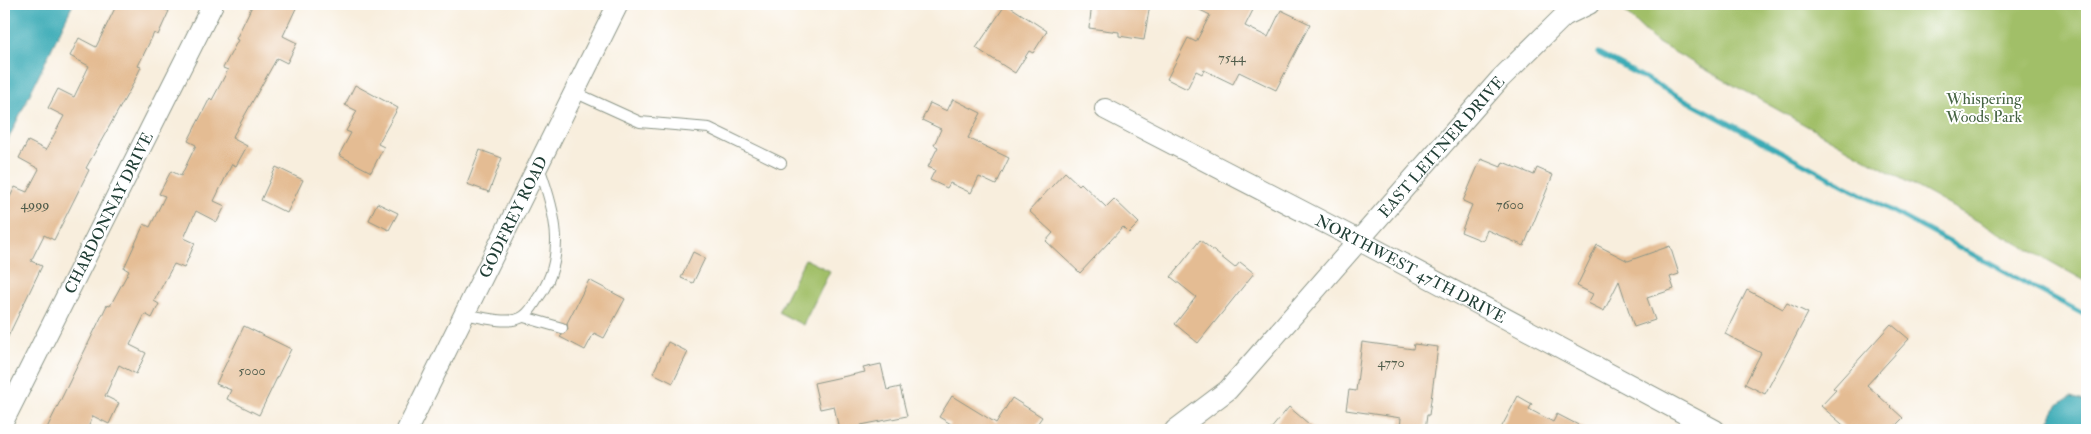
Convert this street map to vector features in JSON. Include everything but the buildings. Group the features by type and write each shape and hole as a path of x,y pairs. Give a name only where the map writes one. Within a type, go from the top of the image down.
{"street":[{"name":"CHARDONNAY DRIVE","path":"4,420 213,4"},
{"name":"GODFREY ROAD","path":"407,430 618,4"},
{"name":"EAST LEITNER DRIVE","path":"1175,430 1228,390 1500,79 1568,10 1589,4"},
{"name":"NORTHWEST 47TH DRIVE","path":"1105,109 1360,241 1715,430"}],"lane":[{"path":"574,92 640,122 709,128 781,163"},
{"path":"524,317 543,291 553,266 557,244 556,227 550,202 538,165"},
{"path":"465,314 497,320 513,320 524,317 562,328"}],"green space":[{"name":"Whispering Woods Park","path":"1633,4 2087,4 2087,282 1656,42 1623,10"},
{"path":"805,259 830,271 803,325 778,312"}],"water":[{"path":"4,4 73,4 4,148"},
{"path":"2071,397 2087,402 2087,430 2046,430 2058,406"}],"waterway":[{"path":"1598,53 2087,316"}]}
